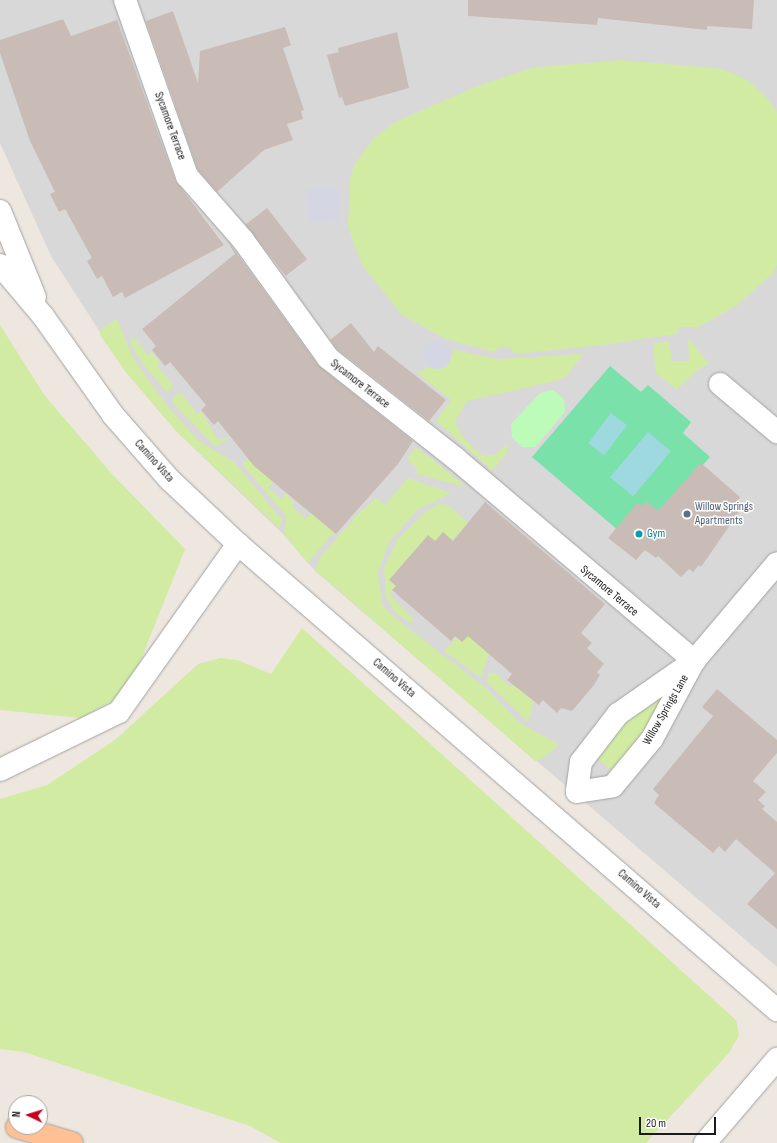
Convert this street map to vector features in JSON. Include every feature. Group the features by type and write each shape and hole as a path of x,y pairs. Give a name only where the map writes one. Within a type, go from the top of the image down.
{"main road":[{"path":"44,1135 72,1143"}],"street":[{"name":"Sycamore Terrace","path":"125,0 187,176 243,240 328,358 454,458 694,661"},
{"name":"Camino Vista","path":"0,211 43,316"},
{"name":"Camino Vista","path":"0,266 43,316 113,415 170,480 238,544 555,816 777,1010"},
{"path":"720,384 777,432"},
{"path":"0,770 119,712 238,544"},
{"name":"Willow Springs Lane","path":"694,661 618,714 581,762 577,792 613,786 652,739 694,661 777,563"},
{"path":"555,816 577,792"},
{"path":"705,1143 777,1059"}],"shaded area":[{"name":"Willow Springs Apartments","path":"0,0 777,0 777,967 315,571 284,535 176,431 125,371 51,256 0,143"},
{"path":"309,187 340,189 339,221 308,222 306,190"},
{"path":"437,341 447,345 451,355 447,365 437,369 427,365 423,355 427,345"}],"green space":[{"path":"620,60 723,69 749,81 768,99 777,113 777,265 772,274 736,306 698,327 679,327 677,334 602,345 514,354 510,348 499,347 495,352 446,339 402,315 362,265 348,226 350,180 354,165 373,139 395,122 480,85 532,68"},
{"path":"117,319 133,358 167,406 199,441 235,463 282,520 279,528 176,431 125,371 100,335 101,329"},
{"path":"0,325 45,396 113,475 185,549 128,692 81,718 0,710"},
{"path":"132,336 148,355 152,352 160,363 157,366 173,384 168,393 143,364 130,342"},
{"path":"688,338 709,364 697,370 677,390 656,373 653,346 654,343 669,342 672,361 689,361"},
{"path":"454,350 498,359 583,354 567,376 559,380 467,401 455,421 462,436 482,456 494,455 507,445 507,453 492,470 436,421 451,400 417,373 432,365 446,368"},
{"path":"610,366 641,392 648,385 691,422 683,433 710,457 633,543 532,457"},
{"path":"553,390 564,399 565,412 535,447 522,447 512,437 511,424 540,393"},
{"path":"176,394 182,394 197,414 201,411 218,440 232,436 215,447 172,402"},
{"path":"261,438 273,481 268,488 281,499 286,494 295,503 292,507 306,519 313,512 335,531 308,563 284,535 286,516 243,465"},
{"path":"416,447 467,487 416,474 417,468 407,459"},
{"path":"408,478 451,493 417,510 389,542 378,573 382,604 390,614 488,690 520,723 559,745 540,760 535,761 315,570 321,556 359,513 377,498 385,505"},
{"path":"439,504 448,505 487,539 476,554 456,536 398,585 390,595 414,620 410,623 395,612 386,597 384,568 397,540 425,512"},
{"path":"496,597 492,643 481,678 444,651"},
{"path":"302,628 736,1020 739,1035 729,1053 646,1143 281,1143 250,1126 24,1052 0,1049 0,799 47,785 115,740 198,664 220,658 237,660 271,674"},
{"path":"489,673 495,673 510,686 523,687 529,691 533,704 528,722 487,682"},
{"path":"657,700 661,702 641,738 614,770 610,769 597,758 625,722"}],"water":[{"path":"611,413 627,425 604,455 588,443"},
{"path":"648,432 671,451 633,496 610,477"}],"building":[{"path":"468,0 754,0 752,29 707,26 707,30 598,18 597,25 468,16"},
{"path":"173,11 198,83 200,51 285,27 291,45 283,48 304,110 301,111 303,119 287,124 293,140 264,150 217,192 198,170 146,21"},
{"path":"63,19 71,36 117,20 175,180 224,245 125,298 122,292 113,297 102,276 97,279 87,261 92,258 65,209 59,212 50,194 55,192 30,141 0,53 0,40"},
{"path":"397,32 409,88 345,106 342,97 339,98 327,55 339,52 338,48"},
{"path":"267,208 307,259 286,276 246,225"},
{"path":"227,240 318,365 413,441 398,464 336,534 254,466 218,421 214,425 201,410 206,405 170,362 165,366 152,350 156,346 142,329 235,254"},
{"path":"351,323 374,352 378,346 446,400 429,421 337,349 330,340"},
{"path":"701,463 740,497 738,500 744,505 701,567 699,565 693,572 689,569 681,577 658,556 656,558 645,550 636,560 608,538 637,503 642,506 646,501 658,511"},
{"path":"485,502 605,604 581,633 592,643 587,648 604,664 597,672 600,675 594,685 572,711 561,708 557,713 543,700 539,705 507,680 512,674 468,636 462,642 455,636 451,641 392,590 396,586 389,580 428,535 435,541 443,532 453,541"},
{"path":"717,689 777,740 777,753 753,781 766,792 758,800 765,806 762,809 777,822 777,929 747,904 775,873 736,839 725,852 719,846 713,853 654,803 659,795 653,789 713,716 702,707"}],"place":[{"name":"Willow Springs Apartments","path":"687,514"},
{"name":"Gym","path":"639,534"}]}
